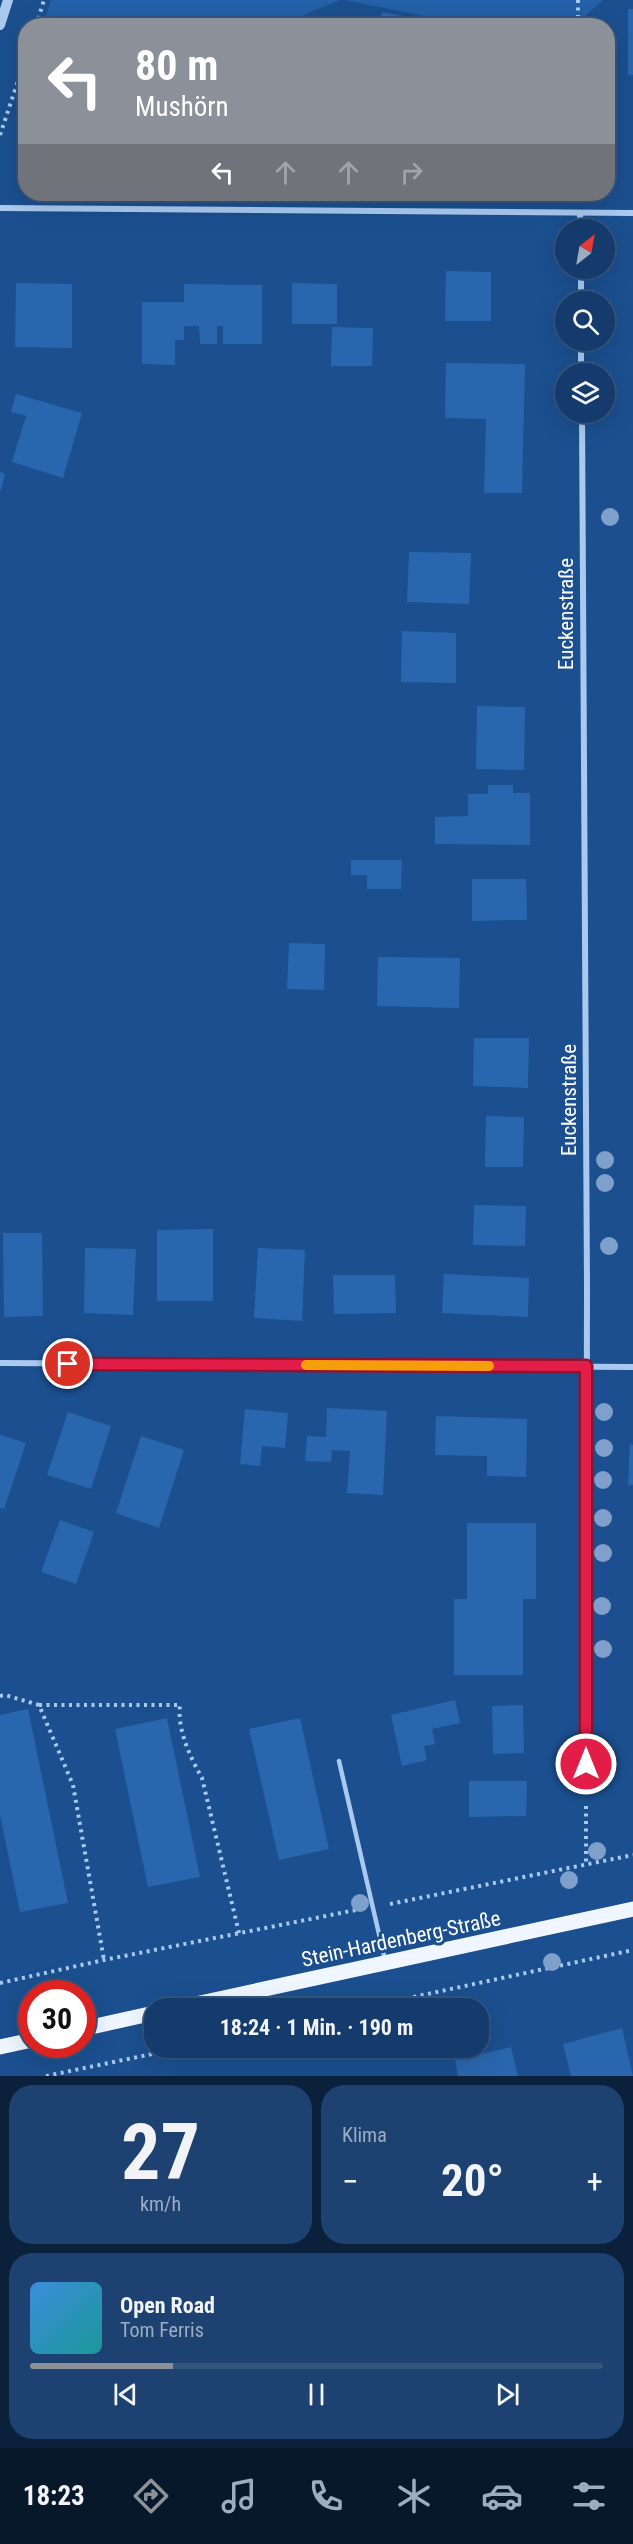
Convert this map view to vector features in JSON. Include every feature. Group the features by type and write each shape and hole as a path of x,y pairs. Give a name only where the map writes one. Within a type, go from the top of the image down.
{"main road":[{"name":"Stein-Hardenberg-Straße","path":"224,1998 633,1910"},
{"path":"96,2026 144,2015"},
{"path":"0,2047 18,2043"}],"street":[{"path":"0,25 8,0"},
{"path":"0,208 633,213"},
{"path":"580,214 580,219"},
{"name":"Euckenstraße","path":"582,423 586,1788"},
{"path":"0,1363 633,1366"}],"lane":[{"path":"339,1761 386,1964"}],"path":[{"path":"38,18 44,0"},
{"path":"578,0 578,18"},
{"path":"0,135 18,81"},
{"path":"0,1696 5,1695 39,1705 180,1705 178,1720 202,1778 239,1934"},
{"path":"39,1705 73,1785 104,1959"},
{"path":"586,1788 586,1865"},
{"path":"0,1983 104,1959 633,1855"},
{"path":"409,1998 633,1950"},
{"path":"46,2076 144,2056"}],"shaded area":[{"path":"51,0 340,0 296,18 45,18"},
{"path":"344,0 603,0 583,18 435,18"}],"building":[{"path":"628,9 633,9 633,75 628,75"},
{"path":"382,12 413,18 381,18"},
{"path":"446,271 491,272 491,321 445,321"},
{"path":"16,283 72,284 72,348 15,347"},
{"path":"292,283 337,284 337,324 292,324"},
{"path":"184,284 262,285 262,344 223,344 223,326 217,326 217,344 200,344 199,326 184,326 184,340 175,340 175,365 142,364 142,302 184,302"},
{"path":"332,327 373,328 372,366 331,366"},
{"path":"446,363 525,364 522,493 484,493 486,419 445,418"},
{"path":"16,394 82,413 63,478 12,462 26,416 11,412"},
{"path":"0,472 5,474 1,491 0,490"},
{"path":"409,552 471,553 469,604 407,602"},
{"path":"402,631 456,633 456,683 401,682"},
{"path":"477,706 525,707 524,770 476,769"},
{"path":"488,785 513,785 513,793 530,793 530,845 435,844 435,817 468,816 468,794 488,794"},
{"path":"351,860 402,860 401,889 367,889 367,875 351,875"},
{"path":"472,879 526,879 527,920 472,921"},
{"path":"289,943 325,944 324,990 287,989"},
{"path":"378,957 460,958 459,1008 377,1006"},
{"path":"474,1038 529,1038 528,1088 473,1086"},
{"path":"486,1116 524,1117 523,1167 485,1167"},
{"path":"474,1205 526,1206 525,1246 473,1245"},
{"path":"213,1229 213,1301 157,1301 157,1230"},
{"path":"3,1233 42,1233 43,1316 4,1317"},
{"path":"85,1248 136,1249 133,1315 84,1313"},
{"path":"258,1248 305,1250 302,1321 254,1318"},
{"path":"444,1274 529,1278 528,1317 442,1313"},
{"path":"333,1275 395,1275 396,1313 334,1314"},
{"path":"327,1408 387,1411 383,1495 347,1493 350,1451 332,1450 331,1462 305,1461 307,1436 326,1437"},
{"path":"245,1409 288,1413 285,1448 262,1446 260,1466 240,1464"},
{"path":"68,1412 111,1426 91,1489 47,1475"},
{"path":"436,1416 527,1419 526,1477 487,1476 487,1456 435,1455"},
{"path":"0,1435 26,1443 4,1509 0,1508"},
{"path":"141,1436 184,1450 159,1528 116,1513"},
{"path":"630,1444 633,1445 633,1485 628,1485"},
{"path":"60,1520 94,1532 76,1584 41,1572"},
{"path":"467,1523 536,1523 536,1599 523,1599 523,1675 454,1675 454,1599 467,1599"},
{"path":"455,1700 460,1723 432,1729 435,1744 424,1746 427,1760 402,1766 391,1715"},
{"path":"523,1705 524,1753 493,1754 492,1706"},
{"path":"28,1709 68,1903 20,1912 0,1815 0,1715"},
{"path":"167,1718 200,1877 148,1887 115,1729"},
{"path":"300,1718 329,1849 279,1860 249,1729"},
{"path":"469,1781 527,1781 526,1816 469,1817"},
{"path":"622,2028 633,2076 571,2076 563,2044"},
{"path":"511,2047 518,2076 458,2076 455,2060 489,2058 489,2052"}],"slow traffic":[{"path":"306,1365 489,1366"}],"route":[{"path":"68,1364 586,1366 586,1764"}]}
